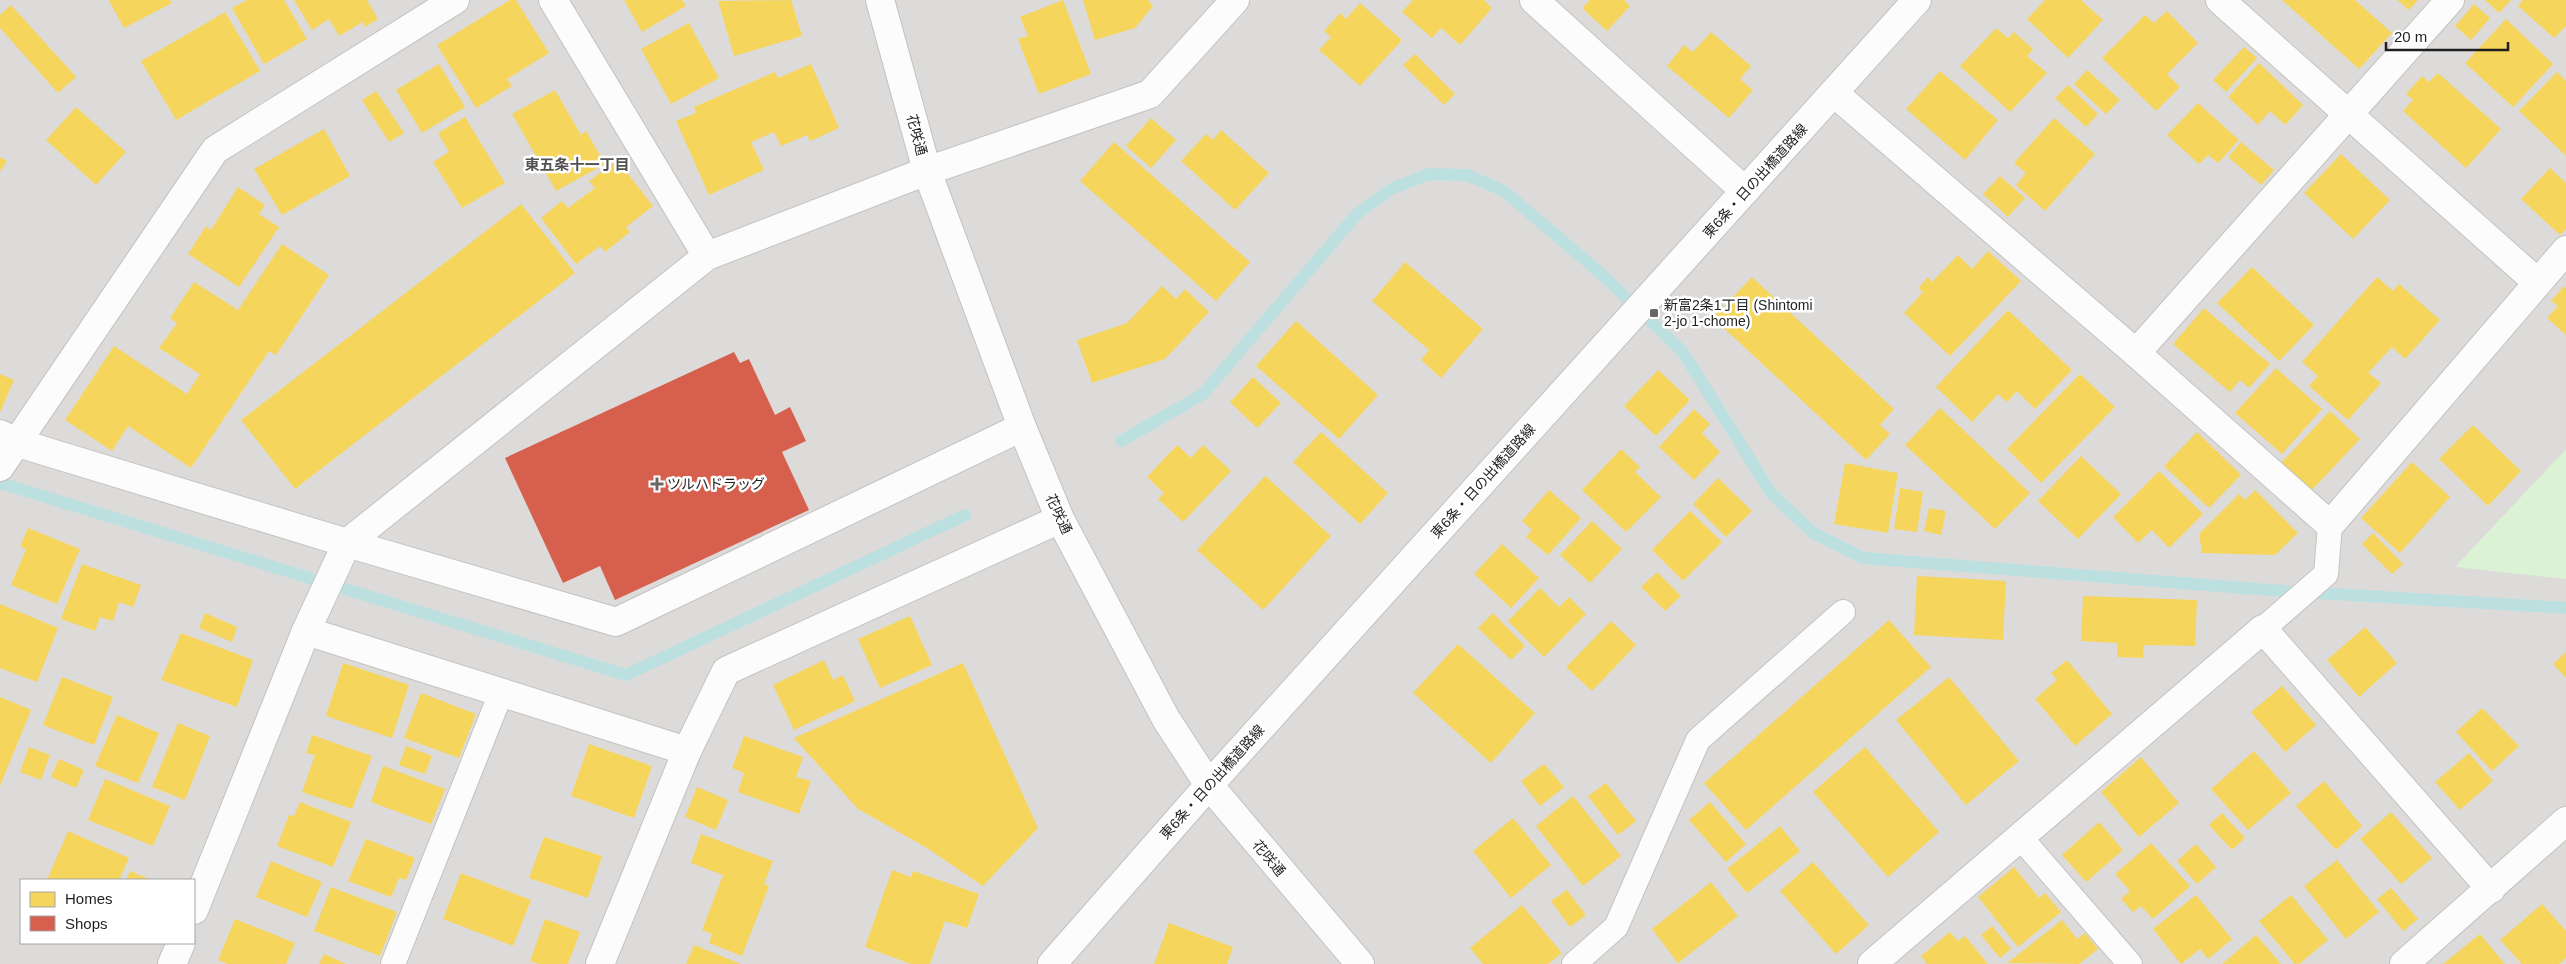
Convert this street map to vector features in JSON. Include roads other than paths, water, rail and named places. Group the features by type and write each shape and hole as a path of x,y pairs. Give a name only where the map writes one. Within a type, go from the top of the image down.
{"street":[{"path":"0,467 9,438 215,150 455,0"},
{"path":"553,0 707,256"},
{"name":"花咲通","path":"880,0 927,171 1022,427 1060,519 1166,718 1209,785 1360,964"},
{"path":"195,908 311,620 347,543 707,256 927,171 1150,94 1235,0"},
{"path":"1534,0 1745,191"},
{"name":"東6条・日の出橋道路線","path":"1052,964 1209,785 1917,0"},
{"path":"2220,0 2347,115 2538,282"},
{"path":"2136,353 2450,0"},
{"path":"1834,93 2136,353 2330,525 2566,250"},
{"path":"9,438 347,543 616,622 1022,427"},
{"path":"600,964 687,751 726,671 1060,519"},
{"path":"311,620 501,692 687,751"},
{"path":"1872,964 2263,629 2492,888"},
{"path":"2404,964 2566,821"},
{"path":"172,964 181,944"}],"lane":[{"path":"2263,629 2326,574 2330,525"},
{"path":"1574,964 1616,927 1698,740 1842,612"},
{"path":"393,964 501,692"},
{"path":"2020,837 2130,964"}],"waterway":[{"path":"1121,441 1203,394 1357,214 1391,189 1429,174 1467,175 1504,191 1598,271 1682,351 1771,493 1813,533 1863,558 2282,591 2566,608"},
{"path":"0,483 626,675 965,515"}],"place":[{"name":"新富2条1丁目 (Shintomi 2-jo 1-chome)","path":"1654,313"},
{"name":"ツルハドラッグ","path":"657,484"}],"district":[{"name":"東五条十一丁目","path":"577,165"}]}
